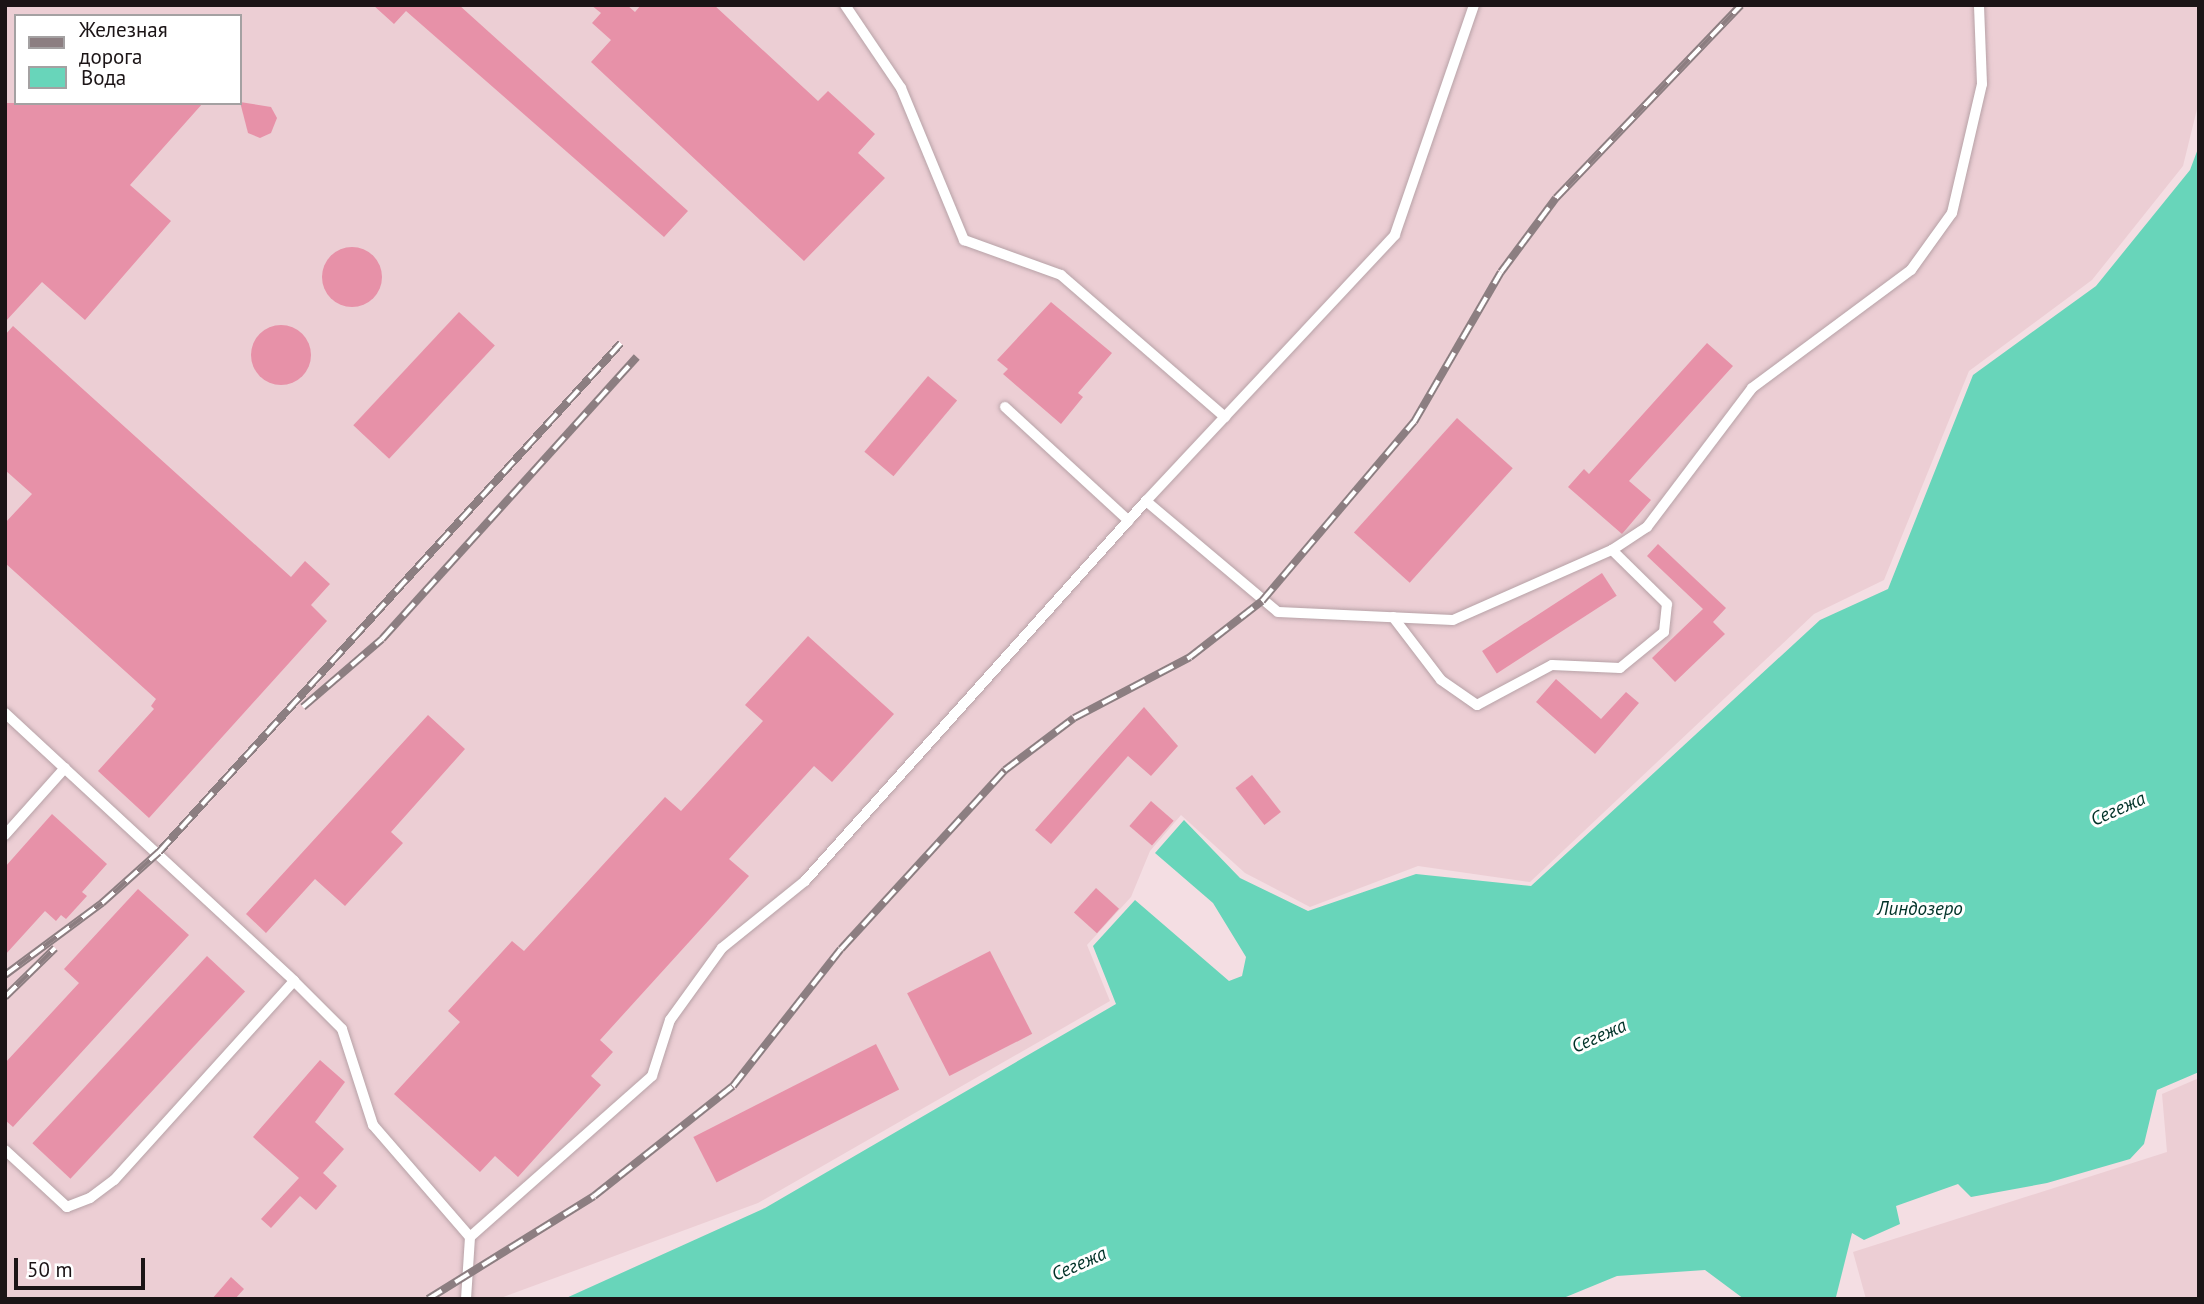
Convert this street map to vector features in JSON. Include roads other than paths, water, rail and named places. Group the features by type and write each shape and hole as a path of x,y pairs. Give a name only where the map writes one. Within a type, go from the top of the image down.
{"lane":[{"path":"845,5 901,88 964,240 1062,275 1225,417"},
{"path":"464,1297 470,1237 652,1076 670,1020 722,948 805,881 1146,501 1395,235 1474,5"},
{"path":"1146,501 1278,612 1453,620 1612,550 1647,527 1752,388 1911,270 1952,213 1982,84 1979,5"},
{"path":"1005,407 1129,521"},
{"path":"1392,617 1441,680 1478,705 1552,666 1620,668 1664,632 1667,604 1612,550"},
{"path":"5,713 294,981 342,1030 373,1125 470,1237"},
{"path":"5,835 65,768"},
{"path":"5,1150 67,1207 90,1198 123,1171 294,981"}],"water":[{"name":"Линдозеро","path":"2199,146 2199,1072 2157,1090 2144,1144 2130,1159 2047,1183 1971,1197 1958,1184 1896,1206 1900,1224 1864,1240 1852,1233 1836,1297 1819,1299 1744,1299 1705,1270 1617,1276 1561,1299 564,1299 765,1208 1116,1004 1093,946 1135,900 1229,981 1242,976 1246,957 1213,903 1155,853 1184,820 1240,878 1308,911 1416,874 1531,886 1820,620 1888,589 1973,375 2096,286 2190,170"}],"railway":[{"path":"428,1299 594,1196 733,1086 841,949 1005,770 1074,718 1190,657 1262,601 1414,422 1501,272 1556,198 1741,5"},
{"path":"5,975 102,903 159,852 621,343"},
{"path":"303,707 382,639 637,357"},
{"path":"5,997 55,948"}],"water label":[{"name":"Сегежа","path":"2118,809"},
{"name":"Сегежа","path":"1599,1036"},
{"name":"Сегежа","path":"1079,1264"}]}
